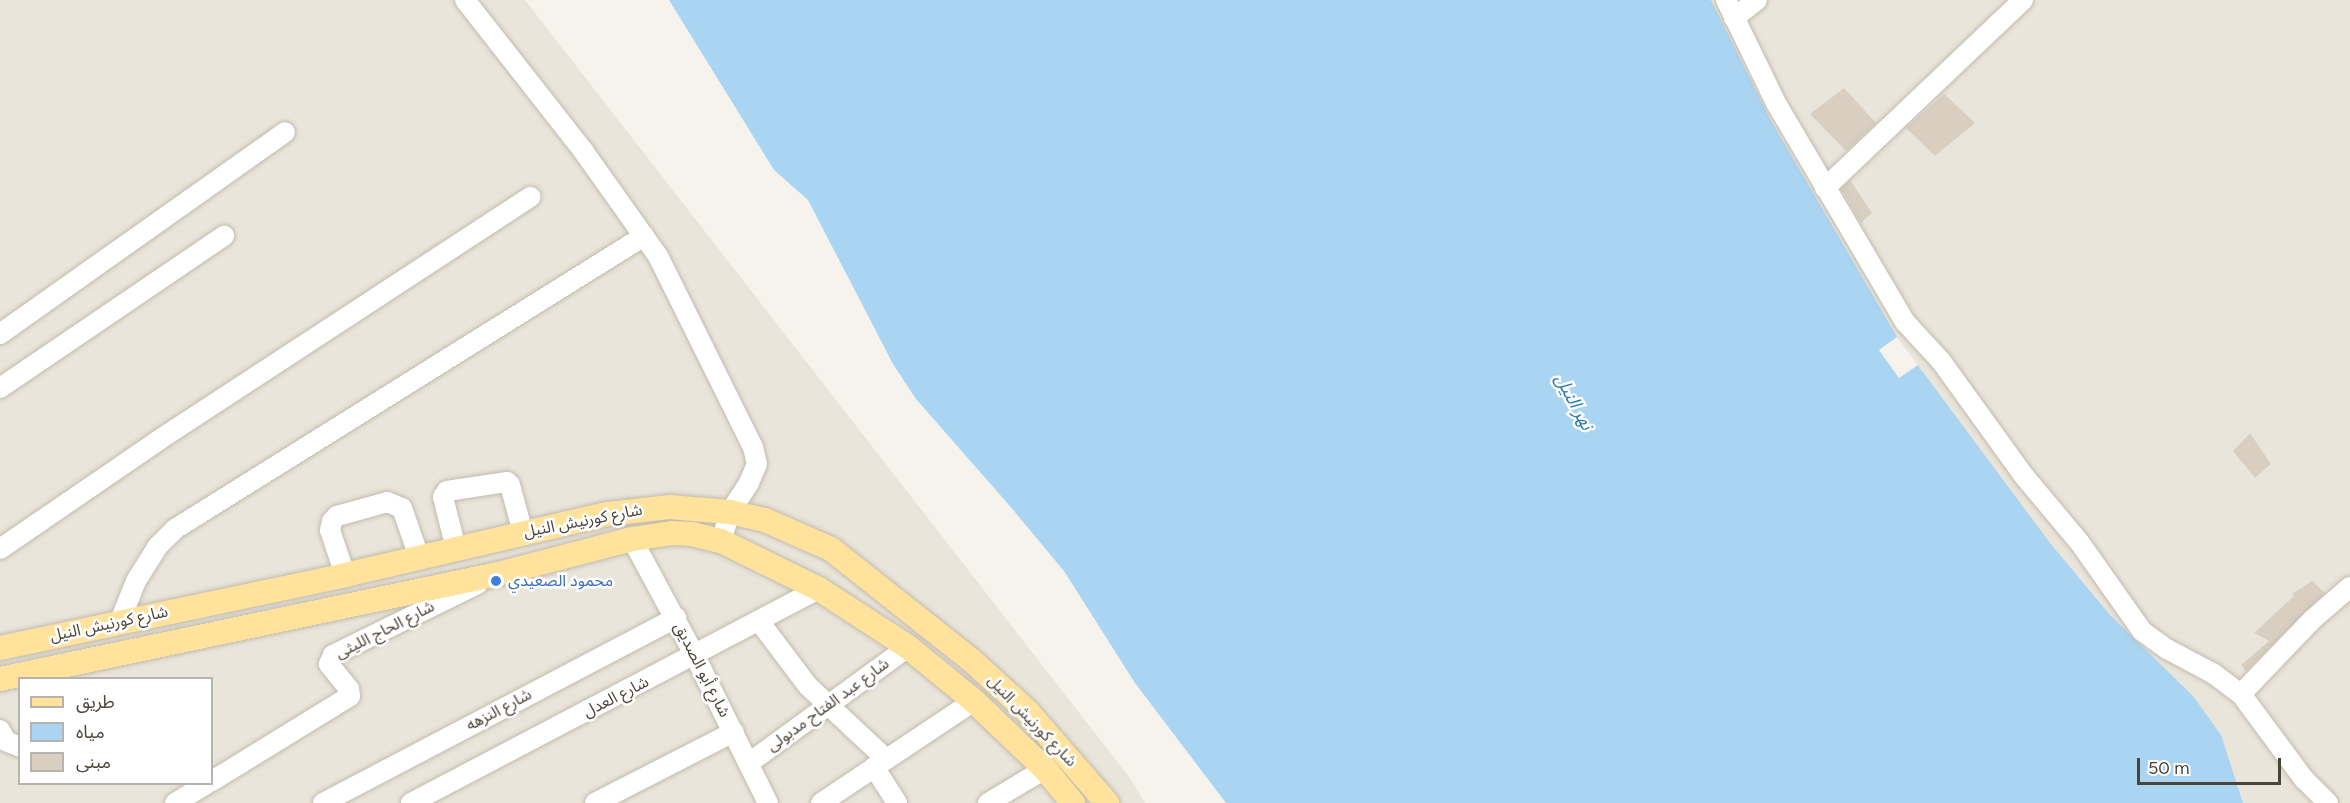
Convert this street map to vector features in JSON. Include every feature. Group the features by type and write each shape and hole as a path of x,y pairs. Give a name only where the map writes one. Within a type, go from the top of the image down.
{"main road":[{"name":"شارع كورنيش النيل","path":"0,648 345,575 639,508 700,507 765,520 831,549 970,659 1028,712 1107,803"},
{"name":"شارع كورنيش النيل","path":"36,676 71,672 498,574 632,539 672,533 693,534 721,541 819,589 908,647 974,700 1045,770 1073,803"},
{"name":"شارع كورنيش النيل","path":"0,679 18,678"}],"street":[{"path":"465,0 584,152 658,256 753,447 757,464 749,483 730,512 721,541"},
{"path":"1726,0 1776,103 1905,322 1941,361 2024,476 2080,543 2142,631 2167,649 2214,674 2241,694 2304,779 2328,803"},
{"path":"1734,18 1757,0"},
{"path":"1825,188 2023,0"},
{"path":"0,334 285,132"},
{"path":"0,549 159,440 531,197"},
{"path":"0,388 224,236"},
{"path":"120,621 136,580 157,547 175,530 644,236"},
{"path":"456,549 443,497 447,491 507,482 510,485 523,533"},
{"path":"345,575 330,530 332,520 337,516 387,502 402,508 419,557"},
{"name":"شارع أبو الصديق","path":"632,539 676,618 768,803"},
{"name":"شارع الحاج الليثى","path":"213,780 350,696 349,689 329,664 333,655 498,574"},
{"path":"2241,694 2313,619 2350,587"},
{"name":"شارع العدل","path":"411,803 819,589"},
{"name":"شارع النزهه","path":"323,803 676,618"},
{"path":"759,621 790,664 880,763 897,803"},
{"name":"شارع عبد الفتاح مدبولى","path":"749,764 908,647"},
{"path":"821,803 974,700"},
{"path":"0,730 6,741 18,746"},
{"path":"595,803 734,732"},
{"path":"988,803 1045,770"},
{"path":"176,803 204,785"}],"shaded area":[{"path":"0,0 525,0 1130,778 1145,803 0,803"},
{"path":"1703,0 2350,0 2350,803 2215,803 1818,252"}],"water":[{"name":"نهر النيل","path":"669,0 1711,0 1769,117 1897,337 2050,543 2110,615 2193,696 2221,735 2243,803 1226,803 1135,683 1064,571 916,399 893,364 808,200 774,170"}],"pier":[{"path":"1897,337 1918,365 1899,378 1879,350"}],"building":[{"path":"1844,88 1876,123 1846,151 1810,114"},
{"path":"1944,94 1975,123 1935,156 1906,128"},
{"path":"1850,180 1872,213 1861,223 1841,189"},
{"path":"2250,433 2271,464 2255,478 2233,451"},
{"path":"2312,581 2325,593 2246,671 2241,665 2269,641 2254,633 2294,596 2292,594"}],"place":[{"name":"محمود الصعيدي","path":"496,581"}]}
